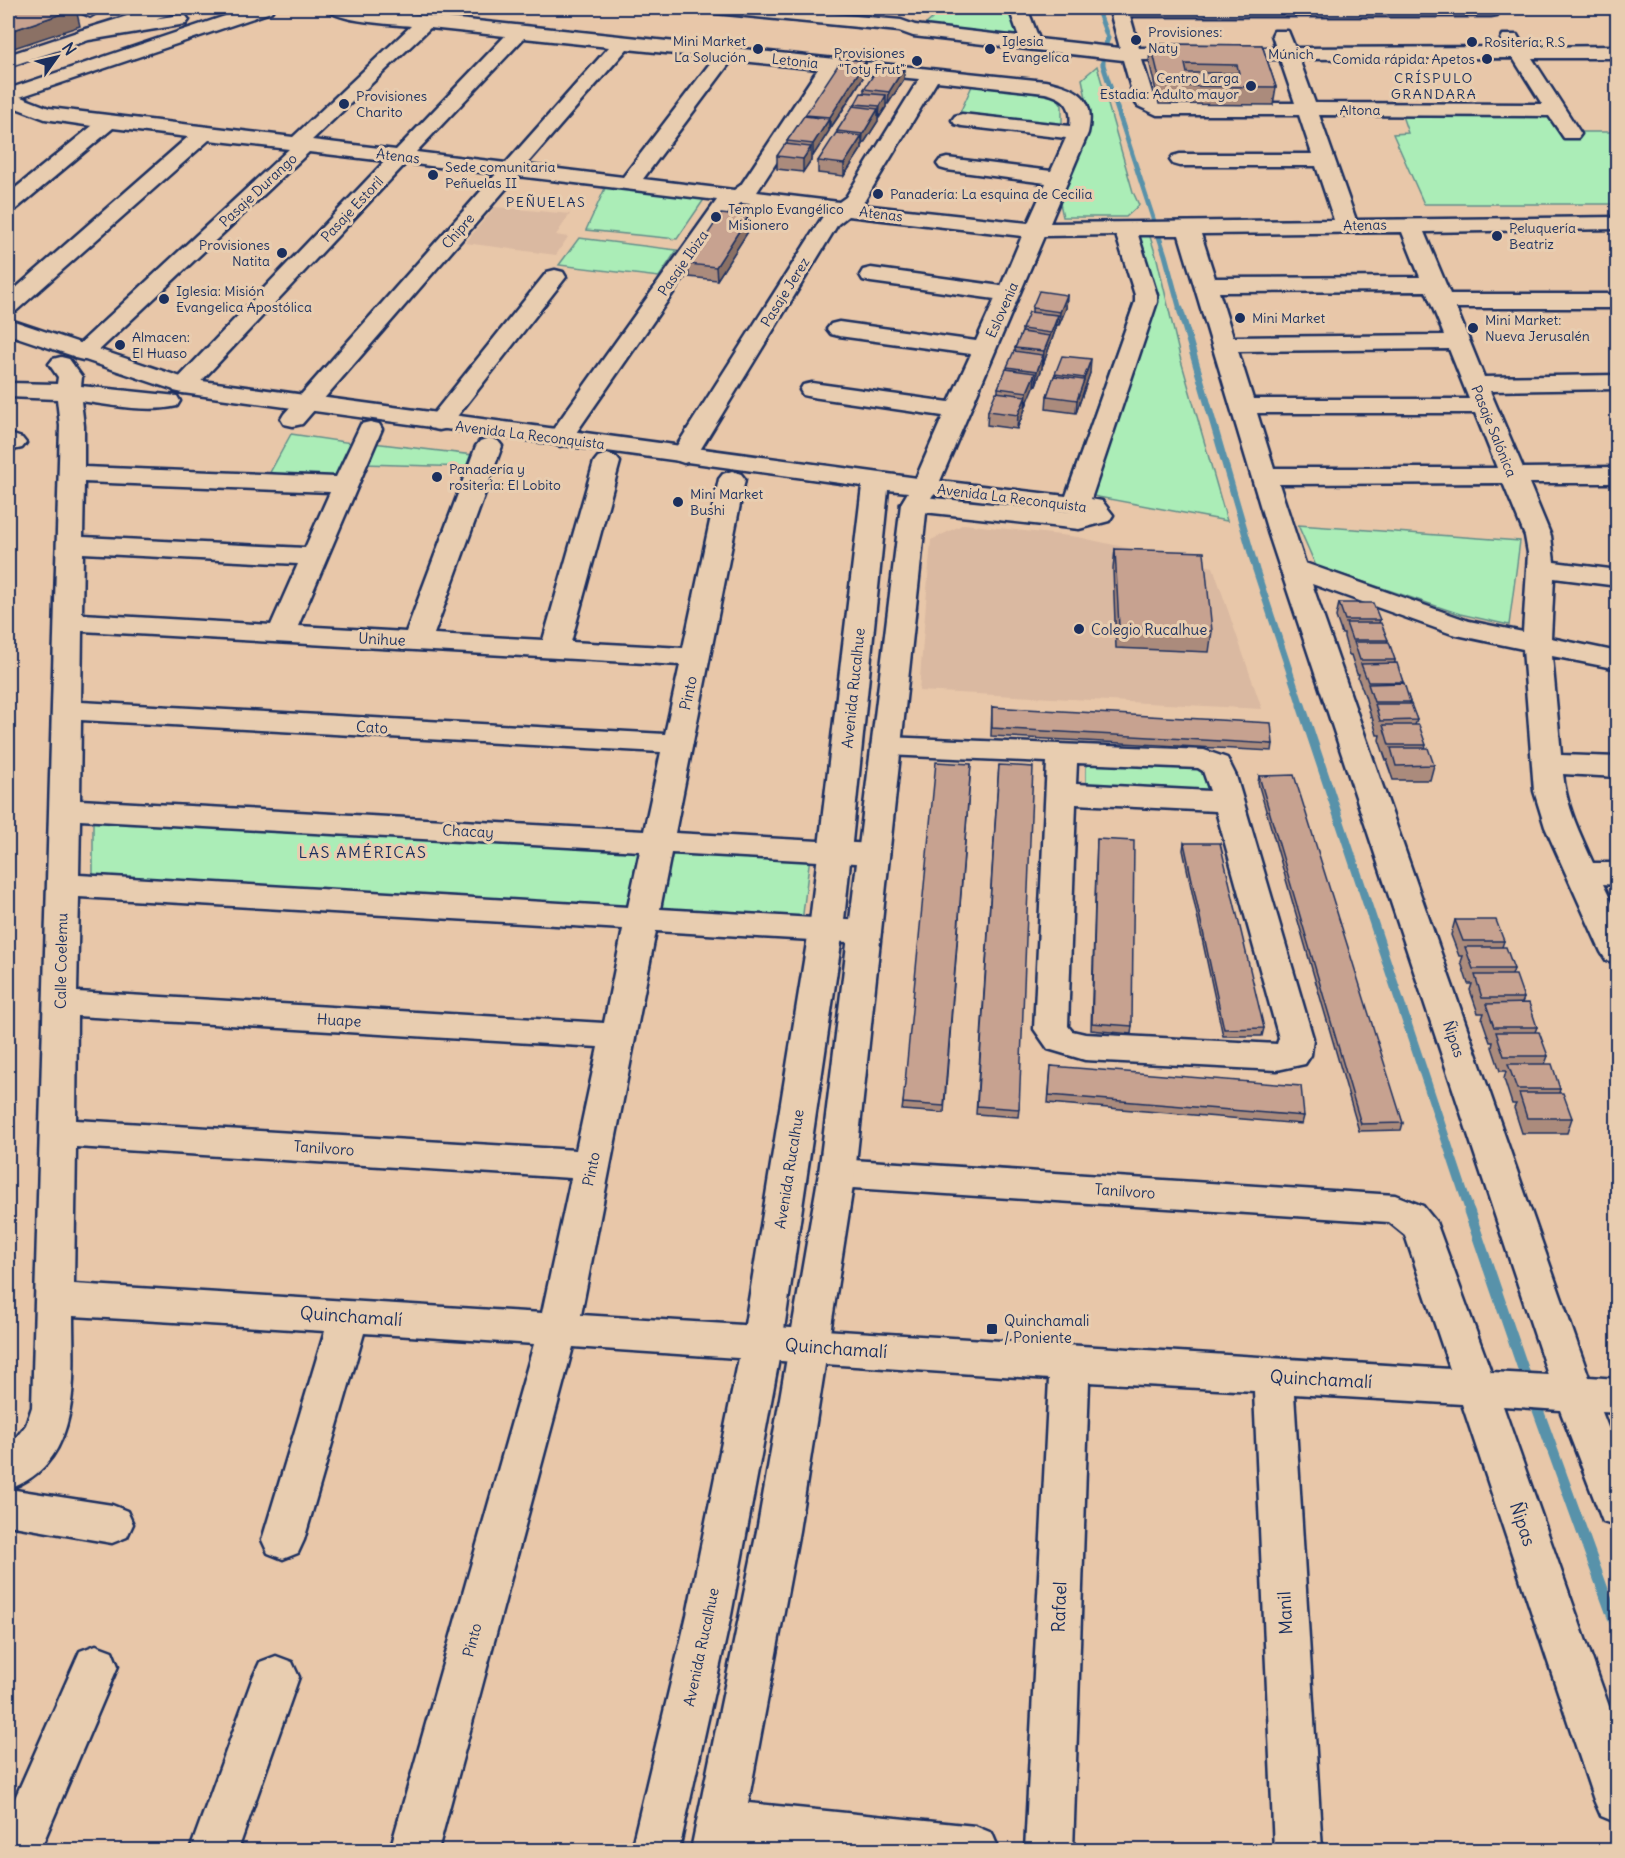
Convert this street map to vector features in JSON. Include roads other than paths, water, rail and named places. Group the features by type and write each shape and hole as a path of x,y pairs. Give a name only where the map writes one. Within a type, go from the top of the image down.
{"street":[{"path":"86,35 259,8"},
{"path":"8,96 265,8"},
{"name":"Letonia","path":"335,8 359,14 426,22 1045,87 1066,92 1077,100 1081,110 1078,133"},
{"name":"Múnich","path":"715,8 900,26 913,30 1127,54 1287,55 1617,51"},
{"path":"900,26 912,21 924,8"},
{"path":"1018,8 1031,43"},
{"path":"8,61 155,9"},
{"path":"1127,54 1118,9 1352,12 1490,9 1571,134"},
{"path":"1272,10 1347,225"},
{"path":"1352,12 1373,54"},
{"name":"Pasaje Durango","path":"72,359 299,151 303,137 426,22"},
{"name":"Pasaje Estoril","path":"176,394 520,31"},
{"name":"Chipre","path":"300,411 623,42"},
{"path":"41,50 72,47 88,49 96,55 80,70"},
{"path":"628,184 728,53"},
{"name":"Altona","path":"1127,54 1145,102 1152,108 1163,110 1556,110"},
{"name":"Pasaje Ibiza","path":"560,438 722,207 749,189 831,64"},
{"name":"Pasaje Jerez","path":"684,455 830,220 854,201 931,75"},
{"name":"Atenas","path":"8,96 29,108 54,115 1036,231 1181,227 1617,223"},
{"path":"8,116 29,108"},
{"path":"962,120 1078,133"},
{"path":"8,204 110,121"},
{"path":"8,306 205,133"},
{"name":"Eslovenia","path":"920,496 1078,133"},
{"path":"1180,160 1324,160"},
{"path":"947,165 1059,178"},
{"name":"Pasaje Salónica","path":"1410,225 1538,536 1541,553 1537,645 1546,764 1554,810 1617,952"},
{"name":"Ñipas","path":"1181,227 1205,285 1294,568 1566,1392 1617,1509"},
{"name":"Avenida La Reconquista","path":"300,411 370,429 489,446 732,479 874,490 1079,521 1100,515 1093,507 1076,506 1146,303 1134,228"},
{"path":"872,275 1009,294"},
{"path":"439,423 555,277"},
{"path":"1205,285 1617,301"},
{"name":"Avenida La Reconquista","path":"8,326 72,359"},
{"path":"839,329 985,349"},
{"path":"1222,345 1458,342"},
{"name":"Avenida La Reconquista","path":"8,344 72,359 176,394 300,411 439,423 684,455 874,490"},
{"name":"Calle Coelemu","path":"8,1471 31,1453 42,1438 52,1407 72,426 68,392 72,359"},
{"path":"1243,406 1480,395 1617,382"},
{"path":"8,390 68,392 119,399"},
{"path":"812,390 958,411"},
{"path":"71,434 88,411 97,405 119,399 176,394"},
{"path":"281,633 370,429"},
{"path":"417,641 489,446"},
{"path":"555,649 607,462"},
{"path":"70,474 345,485"},
{"path":"1265,476 1617,475"},
{"name":"Pinto","path":"414,1851 558,1330 732,479"},
{"name":"Avenida Rucalhue","path":"655,1851 709,1615 762,1343 826,930 874,490"},
{"path":"920,496 886,746 837,1173 778,1531 718,1837 975,1851"},
{"path":"69,544 314,557"},
{"path":"1294,568 1438,621 1537,645 1617,661"},
{"path":"1540,568 1617,578"},
{"name":"Unihue","path":"67,622 696,657"},
{"name":"Cato","path":"65,711 678,744"},
{"path":"886,746 1062,755 1204,759 1216,765 1296,1038 1293,1055 1085,1047 1060,1041 1051,1029 1062,755"},
{"path":"1546,764 1617,767"},
{"path":"1061,793 1228,802"},
{"name":"Chacay","path":"63,809 873,854"},
{"path":"1581,873 1617,874"},
{"path":"62,885 864,932"},
{"name":"Huape","path":"60,1003 618,1036"},
{"name":"Tanilvoro","path":"57,1132 591,1165"},
{"name":"Tanilvoro","path":"837,1173 1390,1208 1410,1217"},
{"name":"Ñipas","path":"1410,1217 1423,1232 1490,1388 1617,1800"},
{"name":"Quinchamalí","path":"55,1299 810,1345 1070,1364 1617,1396"},
{"path":"283,1540 349,1316"},
{"name":"Rafael","path":"1049,1851 1070,1364"},
{"name":"Manil","path":"1273,1376 1298,1851"},
{"path":"8,1507 112,1524"},
{"path":"16,1851 96,1666"},
{"path":"214,1851 276,1677"}],"lane":[{"path":"76,8 90,14"}],"waterway":[{"path":"1097,8 1108,38 1103,53 1103,65 1165,255 1180,310"},
{"path":"1180,309 1256,570 1301,706"},
{"path":"1301,705 1470,1212"},
{"path":"1469,1211 1529,1386"},
{"path":"1534,1399 1618,1631"}],"place":[{"name":"Provisiones: Naty","path":"1136,40"},
{"name":"Rositería: R.S","path":"1472,42"},
{"name":"Mini Market La Solución","path":"758,49"},
{"name":"Iglesia Evangelica","path":"990,49"},
{"name":"Comida rápida: Apetos","path":"1487,59"},
{"name":"Provisiones \"Toty Frut\"","path":"917,61"},
{"name":"Centro Larga Estadia: Adulto mayor","path":"1251,86"},
{"name":"Provisiones Charito","path":"344,104"},
{"name":"Sede comunitaria Peñuelas II","path":"433,175"},
{"name":"Panadería: La esquina de Cecilia","path":"878,194"},
{"name":"Templo Evangélico Misionero","path":"716,217"},
{"name":"Peluquería Beatriz","path":"1497,236"},
{"name":"Provisiones Natita","path":"282,253"},
{"name":"Iglesia: Misión Evangelica Apostólica","path":"164,299"},
{"name":"Mini Market","path":"1240,318"},
{"name":"Mini Market: Nueva Jerusalén","path":"1473,328"},
{"name":"Almacen: El Huaso","path":"120,345"},
{"name":"Panadería y rositería: El Lobito","path":"437,477"},
{"name":"Mini Market Bushi","path":"678,502"},
{"name":"Colegio Rucalhue","path":"1079,629"},
{"name":"Quinchamali / Poniente","path":"992,1329"}],"district":[{"name":"CRÍSPULO GRANDARA","path":"1434,86"},
{"name":"PEÑUELAS","path":"546,202"},
{"name":"LAS AMÉRICAS","path":"363,852"}]}
